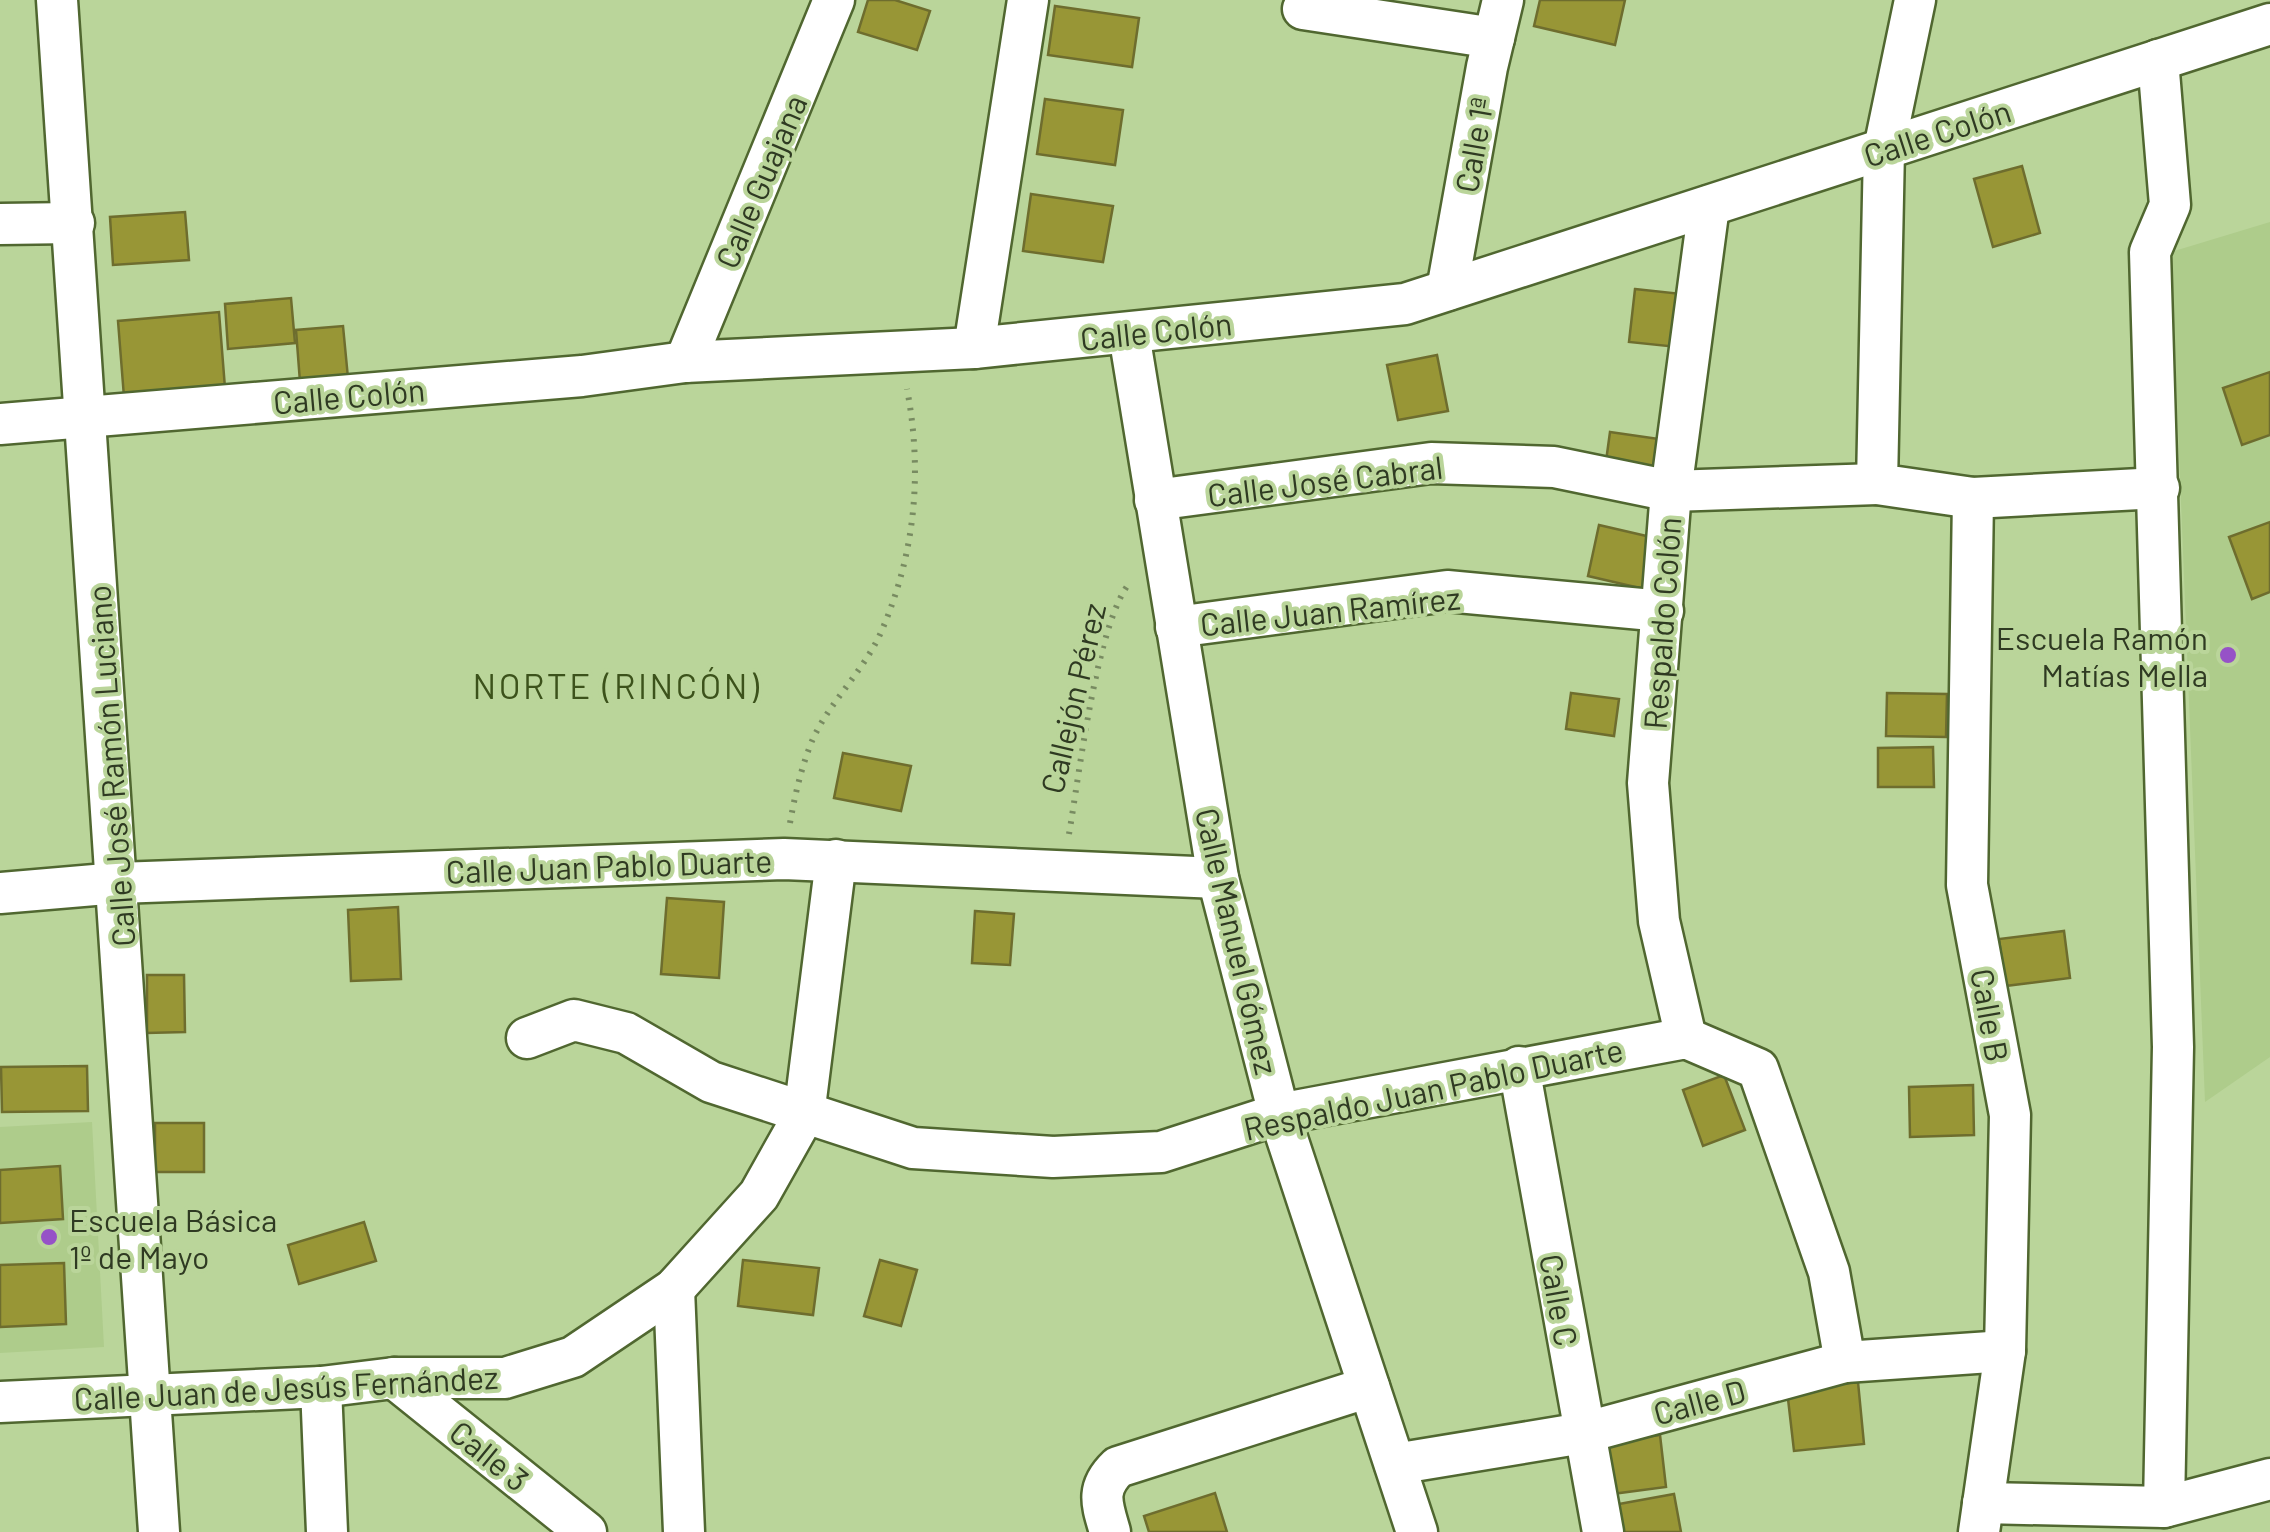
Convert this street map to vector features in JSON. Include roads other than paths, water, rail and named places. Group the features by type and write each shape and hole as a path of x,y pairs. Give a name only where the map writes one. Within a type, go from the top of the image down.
{"street":[{"name":"Calle José Ramón Luciano","path":"57,0 88,416 159,1532"},
{"name":"Calle Guajana","path":"685,362 834,0"},
{"path":"974,348 1028,0"},
{"path":"1877,484 1884,149 1915,0"},
{"path":"1303,8 1498,19"},
{"name":"Calle 1ª","path":"1447,290 1498,19"},
{"name":"Calle Colón","path":"0,424 582,376 685,362 974,348 1404,304 2270,24"},
{"path":"2158,60 2170,205 2150,252 2172,1047 2164,1507"},
{"name":"Respaldo Colón","path":"1686,1038 1659,921 1648,783 1672,491 1709,206"},
{"path":"0,224 74,223"},
{"name":"Calle Manuel Gómez","path":"1129,334 1218,878 1279,1114 1417,1532"},
{"name":"Calle José Cabral","path":"1156,500 1430,463 1554,466 1672,491 1877,484 1972,498 2159,488"},
{"name":"Calle B","path":"1972,498 1967,885 2010,1115 2004,1351 1981,1518"},
{"name":"Calle Juan Ramírez","path":"1176,627 1448,591 1664,612"},
{"name":"Calle Juan Pablo Duarte","path":"0,893 118,883 784,859 1218,878"},
{"name":"Calle Juan de Jesús Fernández","path":"0,1402 321,1387 394,1378 505,1378 573,1357 674,1290 759,1195 804,1116 836,860"},
{"name":"Respaldo Juan Pablo Duarte","path":"527,1038 574,1020 626,1033 711,1082 804,1116 913,1148 1053,1157 1161,1152 1279,1114 1686,1038"},
{"path":"1686,1038 1758,1069 1830,1272 1844,1362"},
{"name":"Calle C","path":"1519,1068 1603,1532"},
{"path":"674,1290 684,1532"},
{"name":"Calle D","path":"1395,1464 1583,1432 1844,1362 2004,1351"},
{"name":"Calle 3","path":"394,1378 586,1532"},
{"path":"321,1387 327,1532"},
{"path":"1110,1532 1099,1494 1104,1480 1118,1467 1370,1387"},
{"path":"1981,1518 2164,1507 2270,1478"}],"place":[{"name":"Escuela Ramón Matías Mella","path":"2228,655"},
{"name":"Escuela Básica 1º de Mayo","path":"49,1237"}],"district":[{"name":"NORTE (RINCÓN)","path":"617,685"}]}
